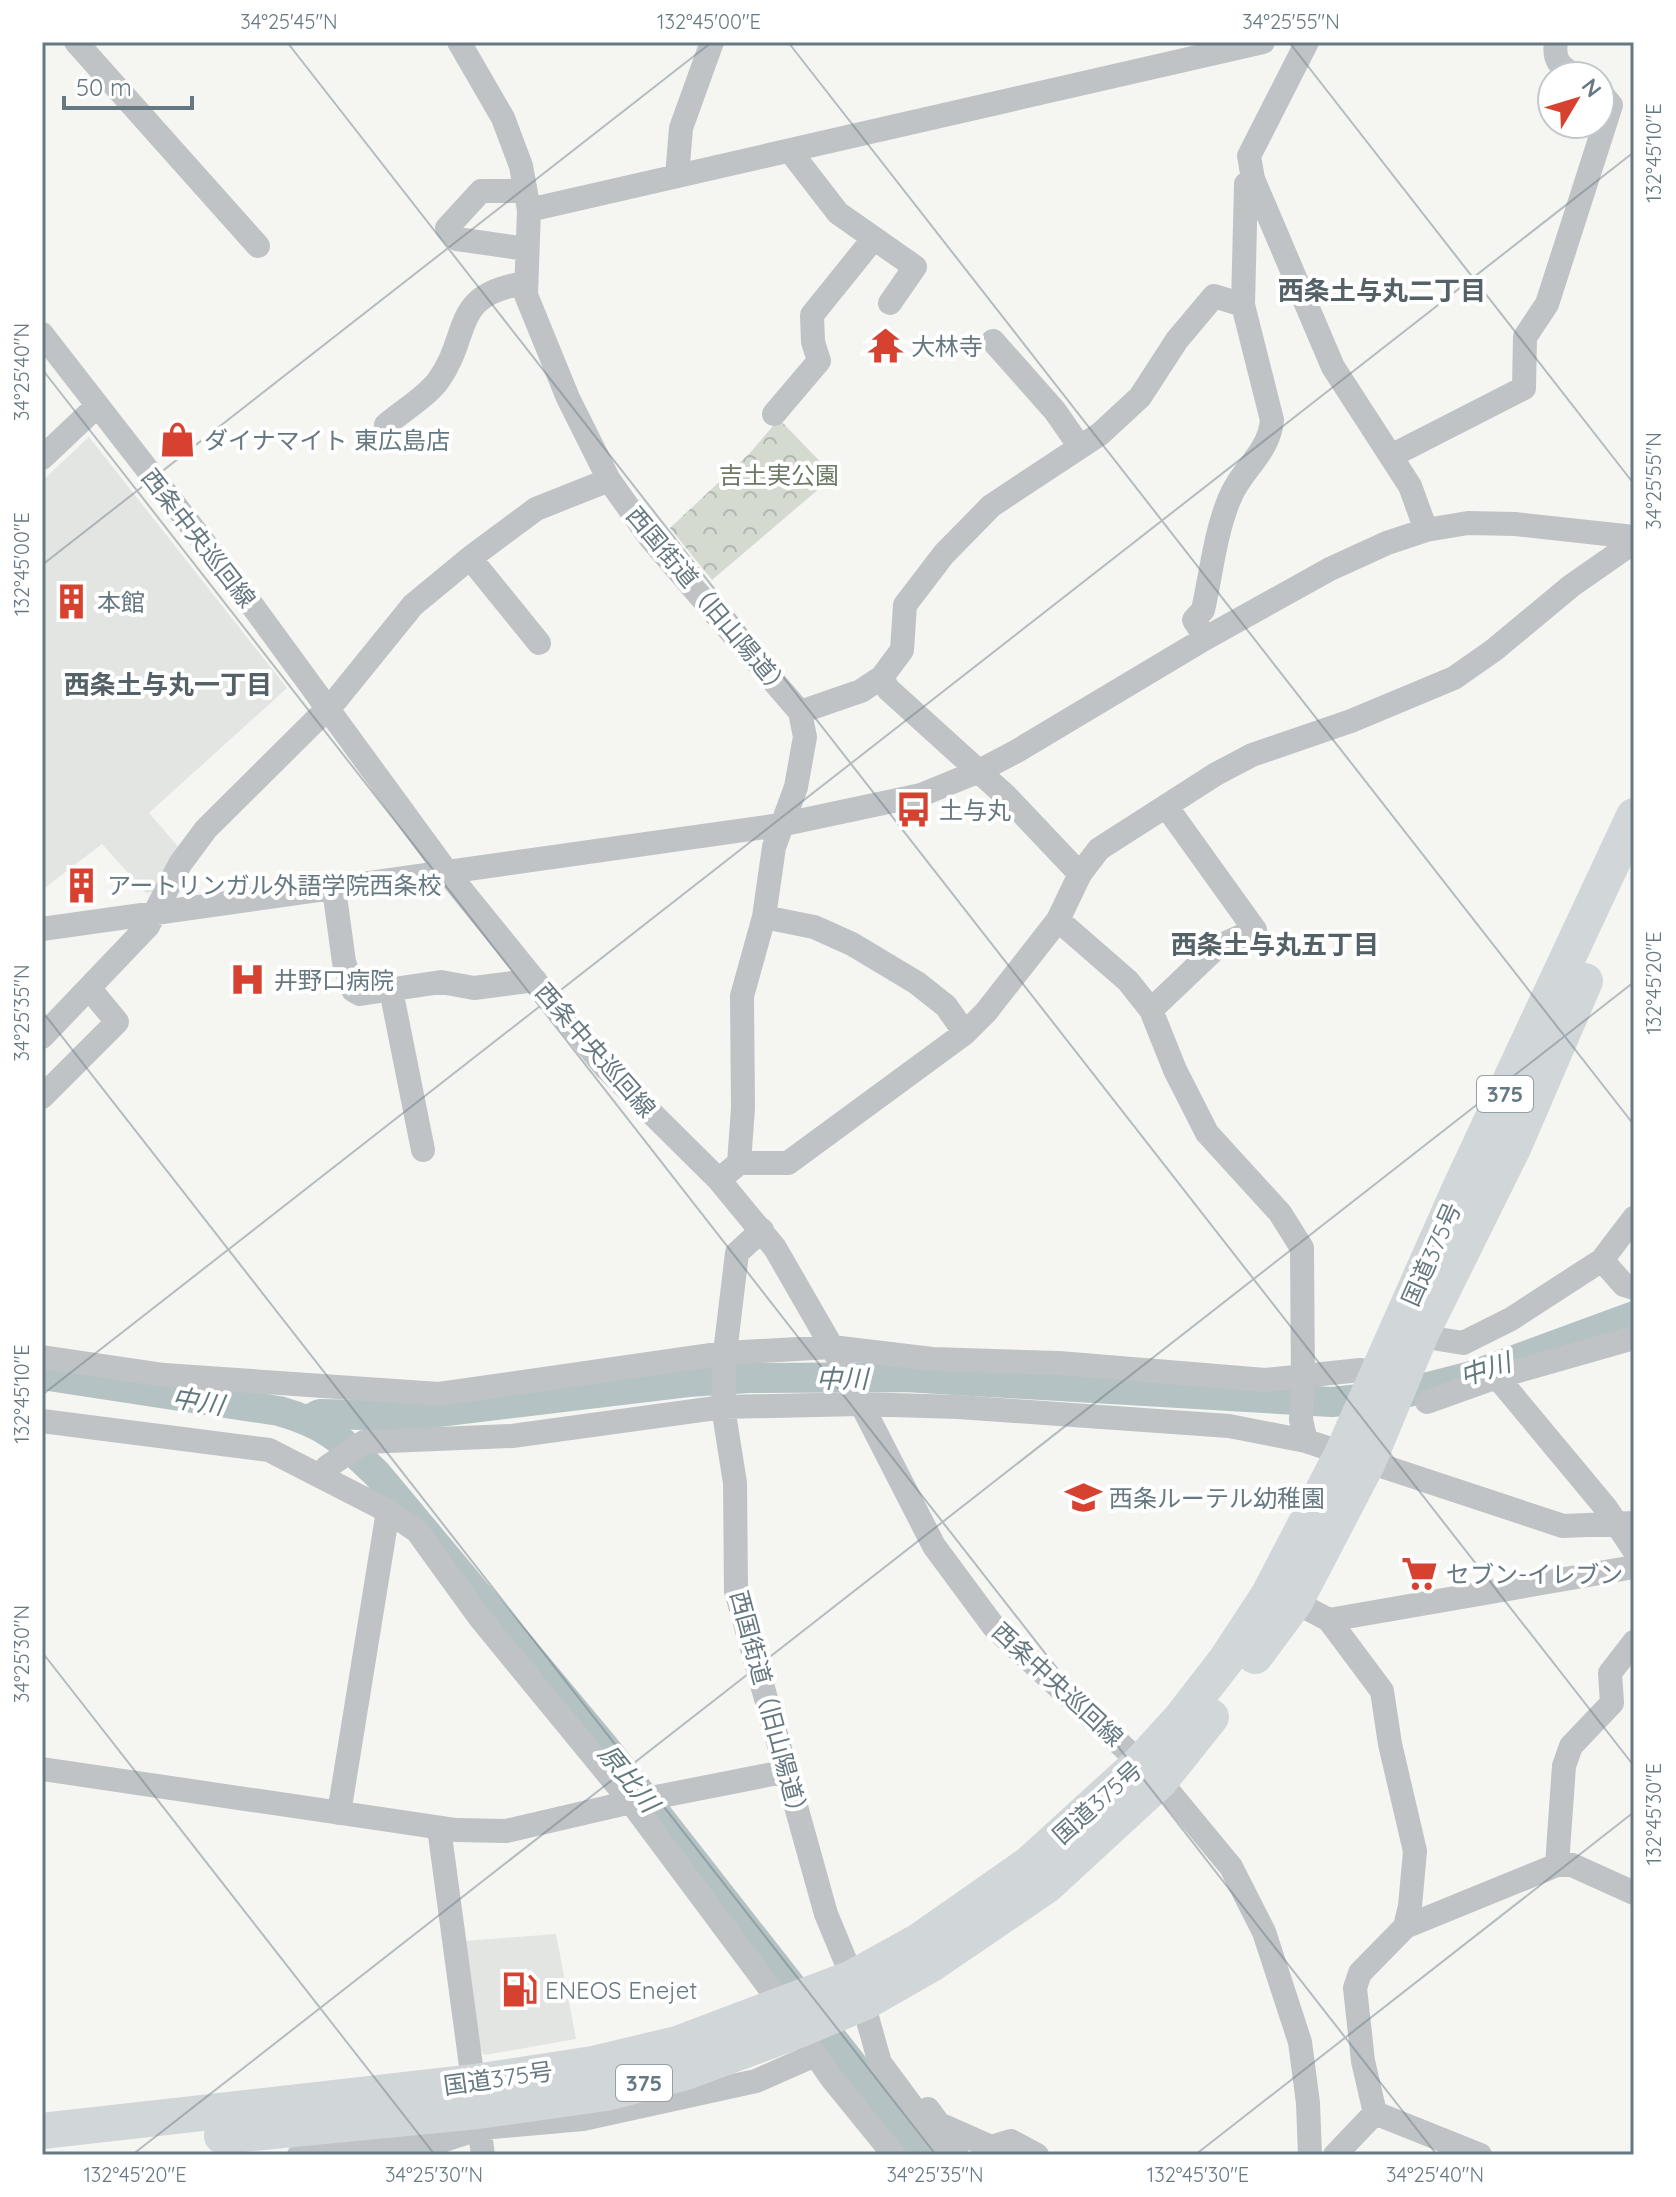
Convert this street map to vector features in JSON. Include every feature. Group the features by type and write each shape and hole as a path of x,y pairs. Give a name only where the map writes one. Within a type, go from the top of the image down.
{"highway":[{"name":"国道375号","path":"1373,1415 1377,1374 1460,1188 1634,816"},
{"name":"国道375号","path":"42,2154 606,2093 686,2072 799,2030 858,1991 933,1963 1046,1886 1151,1772 1198,1735 1295,1602 1373,1415 1418,1343 1514,1146 1634,870"},
{"name":"国道375号","path":"1151,1772 1268,1596 1355,1457"},
{"name":"国道375号","path":"42,2131 478,2107"}],"street":[{"path":"76,42 258,246"},
{"name":"西国街道（旧山陽道）","path":"459,42 503,118 521,166 527,201 526,295 568,398 609,480 651,539 800,712 805,737 801,762 790,805 780,825 764,917 742,996 743,1108 739,1163"},
{"path":"677,176 681,128 712,42"},
{"path":"1307,42 1249,156 1253,179 1333,367 1410,486 1426,530"},
{"path":"527,249 457,239 447,228 481,191 527,201 677,176 1251,43"},
{"path":"1391,456 1524,388 1525,337 1547,304 1600,140"},
{"path":"790,151 838,213 915,267 890,303"},
{"path":"1206,638 1194,620 1203,610 1227,505 1237,481 1256,461 1270,436 1272,420 1243,305 1246,184 1253,179"},
{"path":"774,414 819,361 813,342 812,315 874,238"},
{"path":"386,425 436,383 448,364 467,312 482,298 509,286 526,283"},
{"path":"800,712 861,691 882,677 902,650 905,605 944,554 991,506 1100,434 1140,397 1177,340 1214,296 1243,305"},
{"name":"西条中央巡回線","path":"42,334 238,586 447,872 604,1066 719,1180 762,1230 834,1350 934,1546 994,1627 1151,1772 1231,1867 1264,1932 1300,2042 1308,2103 1310,2155"},
{"path":"993,341 1055,411 1080,447"},
{"path":"42,458 97,406"},
{"path":"42,1037 148,926 180,864 206,829 328,709 413,605 536,509 609,480"},
{"path":"42,929 780,825 921,795 977,772 1206,638 1330,569 1387,543 1426,530 1468,523 1515,524 1634,539"},
{"path":"719,1180 739,1163 788,1163 965,1033 986,1012 1058,920 1080,874 1099,849 1252,755 1351,721 1454,678 1634,539"},
{"path":"470,558 539,643"},
{"path":"882,677 888,689 1006,796 1080,874"},
{"path":"1151,1010 1217,947 1255,930 1166,806"},
{"path":"334,889 344,962 353,990 360,994 441,982 474,988 535,980"},
{"path":"764,917 814,927 852,944 917,983 946,1006 965,1033"},
{"path":"1058,920 1128,981 1151,1010 1175,1070 1207,1133 1280,1213 1302,1248 1304,1430"},
{"path":"42,1097 117,1022 89,988"},
{"path":"391,990 423,1150"},
{"path":"1418,1343 1463,1343 1511,1319 1602,1260 1634,1218"},
{"name":"西国街道（旧山陽道）","path":"762,1230 737,1253 724,1357 723,1403 735,1483 736,1591 826,1914 858,1991 880,2063 937,2140 957,2155"},
{"path":"1602,1260 1624,1285 1634,1288"},
{"path":"1427,1402 1497,1377 1634,1338"},
{"path":"42,1357 164,1375 439,1394 724,1357 834,1350 932,1359 1059,1363 1265,1380 1303,1380 1360,1370 1377,1374"},
{"path":"1497,1377 1625,1524 1634,1550"},
{"path":"323,1472 364,1442 512,1436 723,1403 858,1400 1304,1430 1355,1457 1563,1526 1625,1524"},
{"path":"42,1421 269,1450 323,1472 417,1531 480,1618 635,1802 799,2030 894,2155"},
{"path":"339,1813 388,1511"},
{"path":"1329,1620 1634,1567"},
{"path":"1295,1602 1329,1620 1382,1691 1390,1744 1415,1851 1405,1927"},
{"path":"1557,1865 1564,1766 1571,1746 1612,1703 1610,1673 1634,1642"},
{"path":"42,1769 439,1828 506,1831 788,1771"},
{"path":"439,1828 483,2155"},
{"path":"1375,2113 1363,2061 1355,1988 1360,1973 1405,1927 1557,1865 1572,1865 1634,1893"},
{"path":"894,2082 907,2081 939,2124 991,2147 1011,2141 1037,2155"},
{"path":"299,2155 438,2142 478,2107"},
{"path":"1335,2155 1375,2113"},
{"path":"1375,2113 1480,2155"}],"shaded area":[{"path":"89,437 287,688 149,813 182,851 157,891 146,893 102,844 42,890 42,481"},
{"name":"ENEOS Enejet","path":"556,1934 576,2039 485,2055 479,2048 464,1941"}],"green space":[{"name":"吉土実公園","path":"779,419 834,476 712,580 670,528 749,454"}],"waterway":[{"name":"中川","path":"310,1419 320,1414 405,1416 688,1382 748,1378 905,1377 1332,1402 1397,1395 1471,1376 1634,1316"},
{"name":"原比川","path":"42,1375 279,1411 322,1428 354,1452 377,1474 602,1744 917,2147 928,2155"}],"place":[{"name":"大林寺","path":"885,346"},
{"name":"ダイナマイト 東広島店","path":"178,440"},
{"name":"本館","path":"71,602"},
{"name":"土与丸","path":"913,810"},
{"name":"アートリンガル外語学院西条校","path":"81,885"},
{"name":"井野口病院","path":"248,980"},
{"name":"西条ルーテル幼稚園","path":"1083,1498"},
{"name":"セブン-イレブン","path":"1420,1574"},
{"name":"ENEOS Enejet","path":"519,1990"}],"district":[{"name":"西条土与丸二丁目","path":"1382,290"},
{"name":"西条土与丸一丁目","path":"168,684"},
{"name":"西条土与丸五丁目","path":"1275,944"}]}
